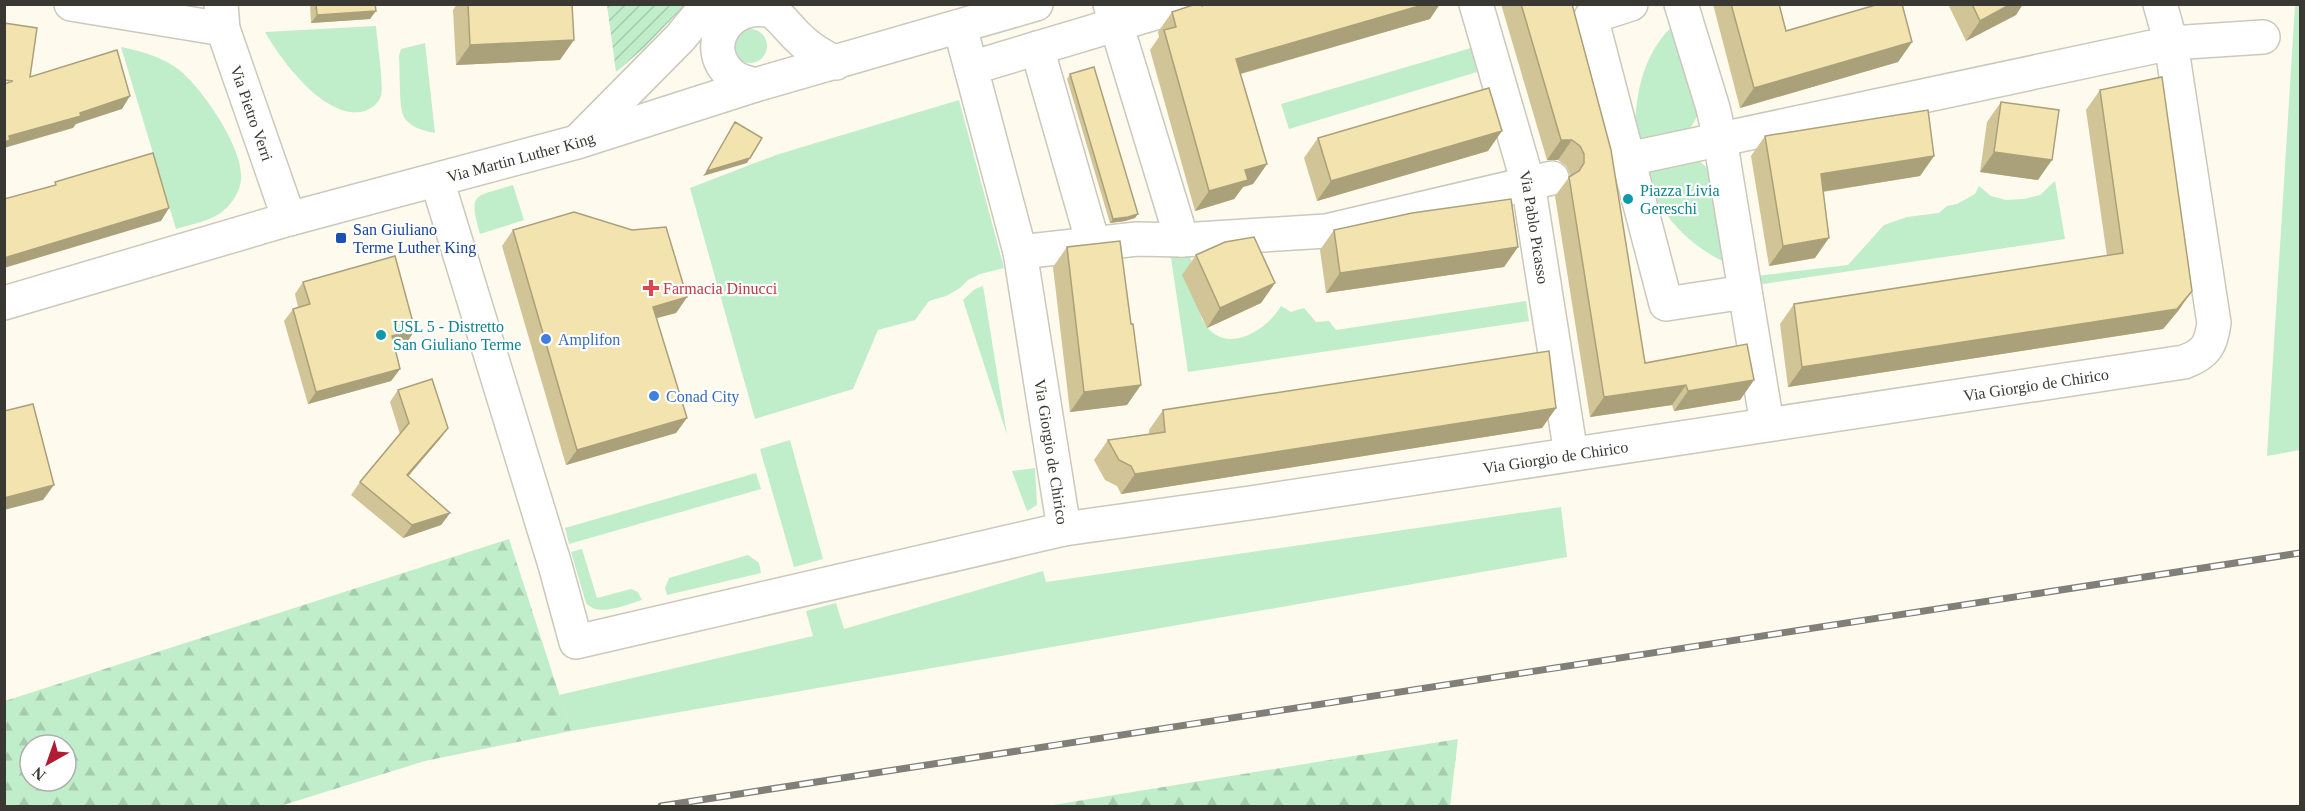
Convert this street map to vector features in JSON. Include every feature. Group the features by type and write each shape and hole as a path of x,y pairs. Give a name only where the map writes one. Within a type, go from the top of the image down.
{"street":[{"path":"71,4 222,17"},
{"name":"Via Martin Luther King","path":"4,303 289,219 577,142 763,83 1036,4"},
{"path":"971,68 1037,48 1114,15 1185,4"},
{"name":"Via Pablo Picasso","path":"1476,4 1540,181 1571,454"},
{"path":"1630,4 1591,17 1666,304 1745,292"},
{"path":"1681,4 1713,108 1720,140 1767,424"},
{"name":"Via Giorgio de Chirico","path":"960,27 1020,252 1064,529 2184,362 2196,358 2212,338 2214,323 2171,43 2160,4"},
{"path":"577,142 680,38 721,8 750,5 782,14 803,42 836,63"},
{"path":"721,8 718,34 721,60 733,76 763,83 780,74 788,63 790,41 782,14"},
{"path":"1114,15 1182,240"},
{"name":"Via Pietro Verri","path":"222,17 289,219"},
{"path":"1628,159 2171,43 2263,37"},
{"path":"1037,48 1107,242"},
{"path":"436,180 555,565 576,642 1064,529"},
{"path":"1020,252 1107,242 1326,231 1540,181"}],"green space":[{"path":"607,4 685,5 644,48 616,72"},
{"path":"2295,5 2300,5 2300,450 2267,456"},
{"path":"1679,21 1700,111 1690,129 1636,142 1636,108 1643,75 1657,45"},
{"path":"376,26 381,96 368,110 350,112 335,107 306,86 282,58 265,32"},
{"path":"750,29 762,34 767,46 762,58 750,63 738,58 733,46 738,34"},
{"path":"425,43 435,133 421,130 409,123 403,115 401,104 399,56 401,49"},
{"path":"121,47 154,56 183,73 218,116 228,134 236,151 241,180 232,201 226,208 207,220 176,229"},
{"path":"1471,48 1477,72 1289,129 1281,104"},
{"path":"959,100 1004,268 980,274 946,296 929,301 915,320 878,330 853,389 755,419 690,188 776,155"},
{"path":"1697,159 1713,173 1733,266 1702,249 1678,228 1667,216 1641,171"},
{"path":"2055,181 2065,239 1757,285 1756,276 1848,265 1884,225 1907,217 1939,213 1947,206 1957,204 1975,194 1979,186 1991,196 2006,200 2024,199 2040,195"},
{"path":"513,185 524,220 480,234 475,210 477,198"},
{"path":"1185,245 1195,271 1203,321 1211,332 1222,338 1244,337 1255,332 1274,316 1281,306 1291,312 1304,308 1316,322 1329,321 1336,330 1526,301 1529,321 1188,372 1171,258 1157,247"},
{"path":"983,286 1007,435 963,300 975,289"},
{"path":"790,440 823,559 794,567 760,449"},
{"path":"1035,468 1037,505 1027,511 1012,471"},
{"path":"756,473 761,489 569,544 565,528"},
{"path":"1561,507 1567,557 571,731 559,695 813,636 806,611 836,603 844,629 1043,571 1046,582"},
{"path":"509,539 571,731 425,761 280,806 5,806 5,701"},
{"path":"582,549 597,598 631,589 638,592 642,600 605,610 591,607 586,603 571,552"},
{"path":"748,555 759,563 761,573 667,595 665,588 669,578"},
{"path":"1458,739 1450,806 1047,806"}],"building":[{"path":"316,4 375,4 376,11 317,15"},
{"path":"468,4 572,4 574,40 470,45"},
{"path":"1202,4 1202,6 1207,4 1426,4 1236,59 1267,164 1245,170 1248,180 1209,191 1164,30 1176,27 1172,12"},
{"path":"1521,4 1572,4 1611,150 1645,363 1747,344 1754,380 1688,391 1686,385 1604,397 1569,177 1579,171 1584,163 1584,154 1580,146 1572,140 1561,140"},
{"path":"1731,4 1779,4 1786,31 1879,4 1902,4 1912,42 1754,88"},
{"path":"1972,4 2011,4 1980,21"},
{"path":"4,23 37,28 30,77 117,50 130,96 80,113 81,116 9,136 10,140 4,142 4,84 13,81 4,80"},
{"path":"1094,67 1138,214 1128,217 1113,219 1070,74"},
{"path":"2162,77 2192,291 2177,309 1802,367 1794,304 2123,253 2100,90"},
{"path":"1489,88 1502,131 1331,181 1318,138"},
{"path":"2001,102 2059,110 2052,160 1994,152"},
{"path":"1928,110 1934,156 1821,174 1829,238 1783,246 1765,136"},
{"path":"735,122 762,138 750,158 707,171"},
{"path":"153,153 169,208 4,258 4,199 56,185 55,182"},
{"path":"1511,199 1518,247 1340,273 1334,230 1412,213"},
{"path":"574,212 632,230 666,227 687,297 653,307 687,418 577,450 513,230"},
{"path":"1254,237 1275,283 1220,308 1196,255 1225,242"},
{"path":"1120,241 1141,385 1084,392 1067,247"},
{"name":"USL 5 - Distretto San Giuliano Terme","path":"395,256 415,330 392,336 400,369 316,392 293,309 310,304 303,282"},
{"path":"1549,351 1556,408 1135,474 1131,466 1119,460 1108,440 1165,432 1163,410"},
{"path":"432,379 448,428 407,475 450,513 412,525 360,482 409,423 398,390"},
{"path":"33,404 54,485 4,498 4,411"}],"railway":[{"path":"661,806 2300,553"}],"place":[{"name":"Piazza Livia Gereschi","path":"1628,199"},
{"name":"San Giuliano Terme Luther King","path":"341,238"},
{"name":"Farmacia Dinucci","path":"651,288"},
{"name":"USL 5 - Distretto San Giuliano Terme","path":"381,335"},
{"name":"Amplifon","path":"546,339"},
{"name":"Conad City","path":"654,396"}]}
